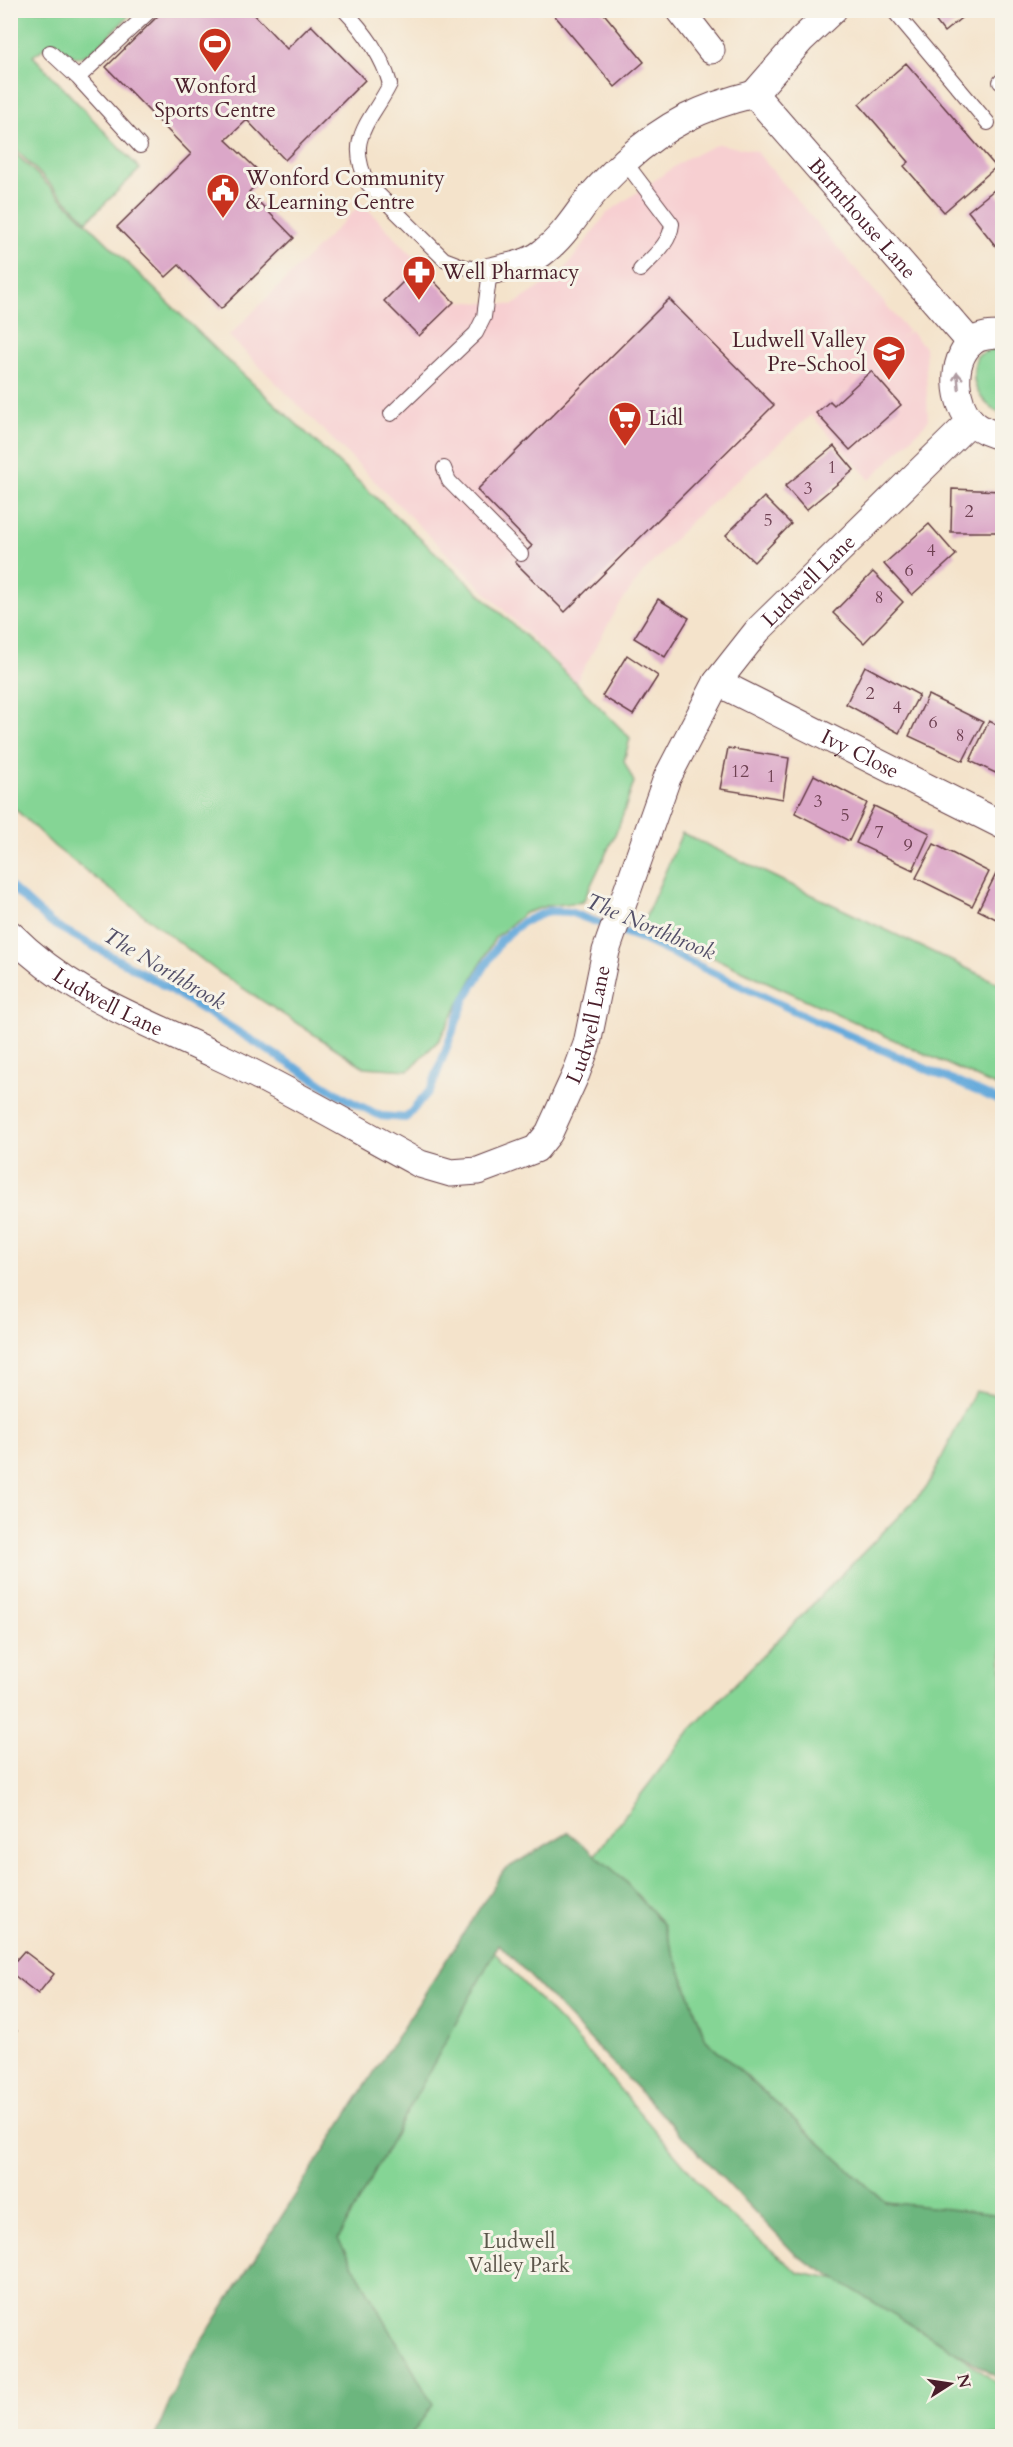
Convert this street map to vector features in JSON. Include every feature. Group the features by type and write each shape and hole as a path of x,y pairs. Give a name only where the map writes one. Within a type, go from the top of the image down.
{"street":[{"path":"680,10 711,50"},
{"path":"490,271 518,265 541,255 565,232 589,199 654,136 684,116 717,103 754,94 801,40 833,10"},
{"name":"Burnthouse Lane","path":"754,94 971,343"},
{"path":"1002,335 986,335 971,343 957,366 957,385 971,421 984,431 1002,436"},
{"name":"Ludwell Lane","path":"10,934 37,961 106,1006 220,1056 420,1164 451,1173 478,1171 536,1149 549,1133 587,1044 606,951 667,778 717,682 758,630 971,421"},
{"name":"Ivy Close","path":"717,682 1002,825"}],"lane":[{"path":"78,78 151,10"},
{"path":"344,10 357,23 384,62 390,84 357,144 361,168 368,184 444,259 465,267 490,271 484,317 476,333 391,414"},
{"path":"893,10 988,123"},
{"path":"50,52 78,78 140,146"},
{"path":"625,162 672,224 671,234 665,244 639,270"},
{"path":"444,468 449,481 521,554"}],"shaded area":[{"path":"718,144 756,151 908,331 900,339 910,331 925,347 928,421 870,480 811,415 691,521 642,574 618,607 576,682 229,336 362,203 456,301 513,305 562,273 607,213 687,158"}],"green space":[{"path":"11,10 134,11 98,46 83,56 70,55 54,41 33,56 140,169 87,221 11,145"},
{"path":"11,149 222,355 575,682 630,738 624,761 634,782 619,826 583,902 547,906 525,913 495,938 439,1040 409,1070 364,1067 218,972 55,847 11,805"},
{"path":"991,349 1002,352 1002,415 981,397 975,383 977,356"},
{"path":"682,833 1002,985 1002,1089 642,925"},
{"path":"975,1391 1002,1397 1002,2216 885,2202 706,2040 663,1924 619,1875 595,1855 690,1730 927,1487"},
{"path":"568,1832 619,1875 663,1924 706,2040 885,2202 1002,2215 1002,2369 997,2377 796,2255 499,1944 338,2239 433,2405 410,2436 155,2436 183,2370 504,1870"},
{"name":"Ludwell Valley Park","path":"494,1952 582,2045 721,2208 799,2273 867,2285 1002,2387 1002,2436 175,2436"}],"building":[{"path":"164,10 250,10 287,49 311,25 365,80 285,160 247,120 226,140 264,176 249,192 294,238 221,309 179,265 166,277 117,227 191,154 106,67"},
{"path":"550,10 601,10 644,62 615,87"},
{"path":"927,10 971,10 944,32"},
{"path":"906,63 996,167 944,212 904,166 909,162 859,104"},
{"path":"994,190 1002,201 1002,254 968,211"},
{"name":"Well Pharmacy","path":"419,266 454,302 419,336 384,301"},
{"name":"Lidl","path":"669,299 774,405 565,612 515,562 532,546 477,490"},
{"path":"871,371 901,405 850,450 816,413 830,401 834,405"},
{"path":"834,446 854,470 806,510 785,486"},
{"path":"952,489 1002,491 1002,532 951,532"},
{"path":"764,497 791,524 754,562 726,535"},
{"path":"929,524 956,555 912,595 884,564"},
{"path":"873,572 903,602 864,643 833,613"},
{"path":"658,599 689,618 665,657 634,638"},
{"path":"627,655 658,676 633,715 602,696"},
{"path":"865,666 919,695 899,733 846,704"},
{"path":"928,695 983,722 963,761 909,736"},
{"path":"989,721 1002,727 1002,776 970,761"},
{"path":"728,748 789,758 783,799 720,789"},
{"path":"814,775 867,803 849,841 795,813"},
{"path":"874,806 930,833 913,870 856,843"},
{"path":"934,844 989,872 972,906 916,878"},
{"path":"996,874 1002,877 1002,922 978,910"},
{"path":"24,1951 54,1974 38,1994 10,1972 10,1967"},
{"path":"10,2025 17,2031 10,2041"}],"waterway":[{"name":"The Northbrook","path":"10,886 51,923 150,977 348,1100 381,1116 406,1118 431,1089 465,999 501,940 523,922 549,911 569,912 637,937 814,1020 1002,1102"}],"place":[{"name":"Wonford Sports Centre","path":"215,73"},
{"name":"Wonford Community & Learning Centre","path":"223,219"},
{"name":"Well Pharmacy","path":"419,301"},
{"name":"Ludwell Valley Pre-School","path":"889,381"},
{"name":"Lidl","path":"625,447"}]}
